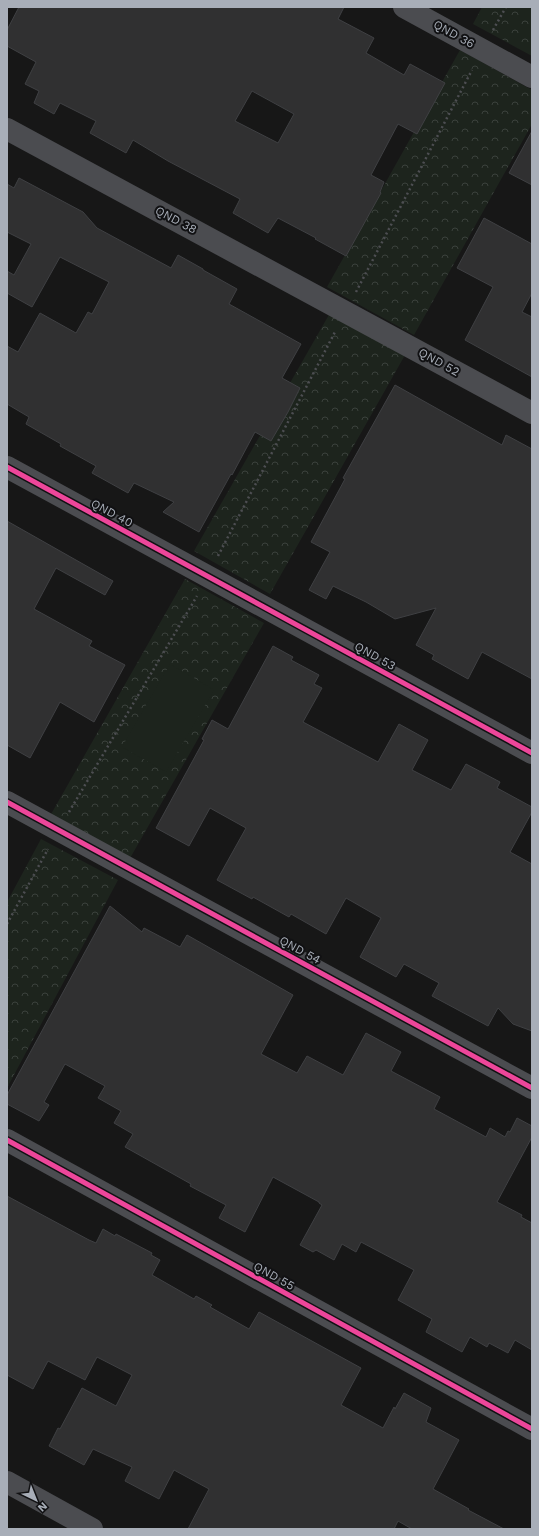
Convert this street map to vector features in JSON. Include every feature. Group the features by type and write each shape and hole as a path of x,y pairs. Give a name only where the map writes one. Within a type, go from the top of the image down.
{"street":[{"name":"QND 36","path":"404,7 532,77"},
{"name":"QND 38","path":"7,129 346,311"},
{"name":"QND 52","path":"346,311 532,413"},
{"name":"QND 40","path":"7,467 208,576"},
{"name":"QND 53","path":"208,576 532,753"},
{"name":"QND 54","path":"7,802 532,1088"},
{"name":"QND 55","path":"7,1140 532,1429"},
{"path":"7,1482 92,1529"}],"path":[{"path":"7,924 58,830 208,576 506,7"}],"green space":[{"path":"482,7 532,7 532,56 473,24"},
{"path":"460,50 532,90 532,124 414,335 327,287"},
{"path":"330,313 405,355 270,594 194,551"},
{"path":"185,579 264,623 129,860 50,816"},
{"path":"170,664 214,690 166,772 122,747"},
{"path":"41,839 118,880 7,1088 7,902"}],"building":[{"path":"19,7 344,7 338,19 374,38 366,53 404,75 410,64 445,83 417,134 398,124 371,175 384,182 380,192 381,193 346,256 278,218 268,233 233,213 240,199 168,161 133,140 126,153 90,133 96,121 60,103 54,114 34,103 39,91 25,84 36,62 7,46 7,30","holes":["252,91 294,114 278,143 235,121"]},
{"path":"532,131 532,185 509,173"},
{"path":"19,178 83,212 97,228 171,268 178,255 237,289 229,304 301,344 282,378 300,388 288,412 271,441 255,432 199,532 163,512 174,502 134,483 128,493 92,473 96,466 60,446 61,444 26,424 29,417 7,404 7,346 18,352 40,313 76,333 88,312 92,314 109,282 60,257 32,307 7,293 7,271 14,275 31,244 7,232 7,184 14,188"},
{"path":"484,218 532,244 532,293 522,312 532,317 532,377 465,340 493,287 457,268"},
{"path":"395,385 502,445 506,435 532,449 532,679 482,652 468,679 432,659 434,655 416,645 436,608 395,619 366,602 333,586 326,599 309,590 330,552 311,542 345,479 343,478"},
{"path":"7,521 113,581 105,595 56,568 34,609 92,641 89,646 125,665 94,722 60,702 30,758 7,745"},
{"path":"273,646 293,657 291,660 319,675 314,684 322,688 303,722 378,762 399,724 428,740 412,770 451,790 466,764 500,782 497,788 532,807 532,812 510,852 532,864 532,1031 513,1024 498,1008 488,1026 432,996 439,983 404,964 396,977 360,957 381,918 346,898 326,934 291,914 289,917 253,897 252,899 217,880 246,828 210,808 189,846 156,828 204,740 202,739 212,720 228,729"},
{"path":"110,906 142,932 144,928 180,947 187,935 293,995 261,1054 297,1073 307,1056 343,1075 366,1033 401,1052 391,1071 440,1097 434,1109 486,1137 490,1128 505,1137 508,1131 510,1132 517,1118 532,1126 532,1137 497,1202 522,1215 521,1217 532,1223 532,1350 515,1340 508,1353 489,1343 487,1347 470,1337 462,1352 426,1332 432,1319 398,1300 414,1270 361,1242 356,1252 342,1244 334,1260 316,1250 313,1252 300,1245 322,1205 273,1177 245,1232 219,1218 226,1205 190,1186 191,1184 125,1147 133,1134 114,1123 121,1111 98,1098 105,1086 65,1064 44,1102 49,1105 39,1121 7,1104 7,1095"},
{"path":"7,1196 96,1243 103,1229 115,1236 116,1234 152,1253 151,1255 160,1260 152,1275 194,1299 196,1296 212,1305 210,1307 249,1329 259,1312 361,1368 341,1405 383,1428 394,1407 395,1409 404,1393 431,1408 426,1422 459,1440 433,1489 504,1529 412,1529 398,1521 394,1529 188,1529 209,1489 174,1470 159,1499 125,1481 132,1467 93,1449 84,1465 49,1446 82,1388 116,1406 132,1375 97,1357 85,1380 48,1361 33,1389 7,1375"}],"cycle path":[{"path":"7,467 532,753"},
{"path":"7,802 532,1088"},
{"path":"7,1140 532,1429"}]}
